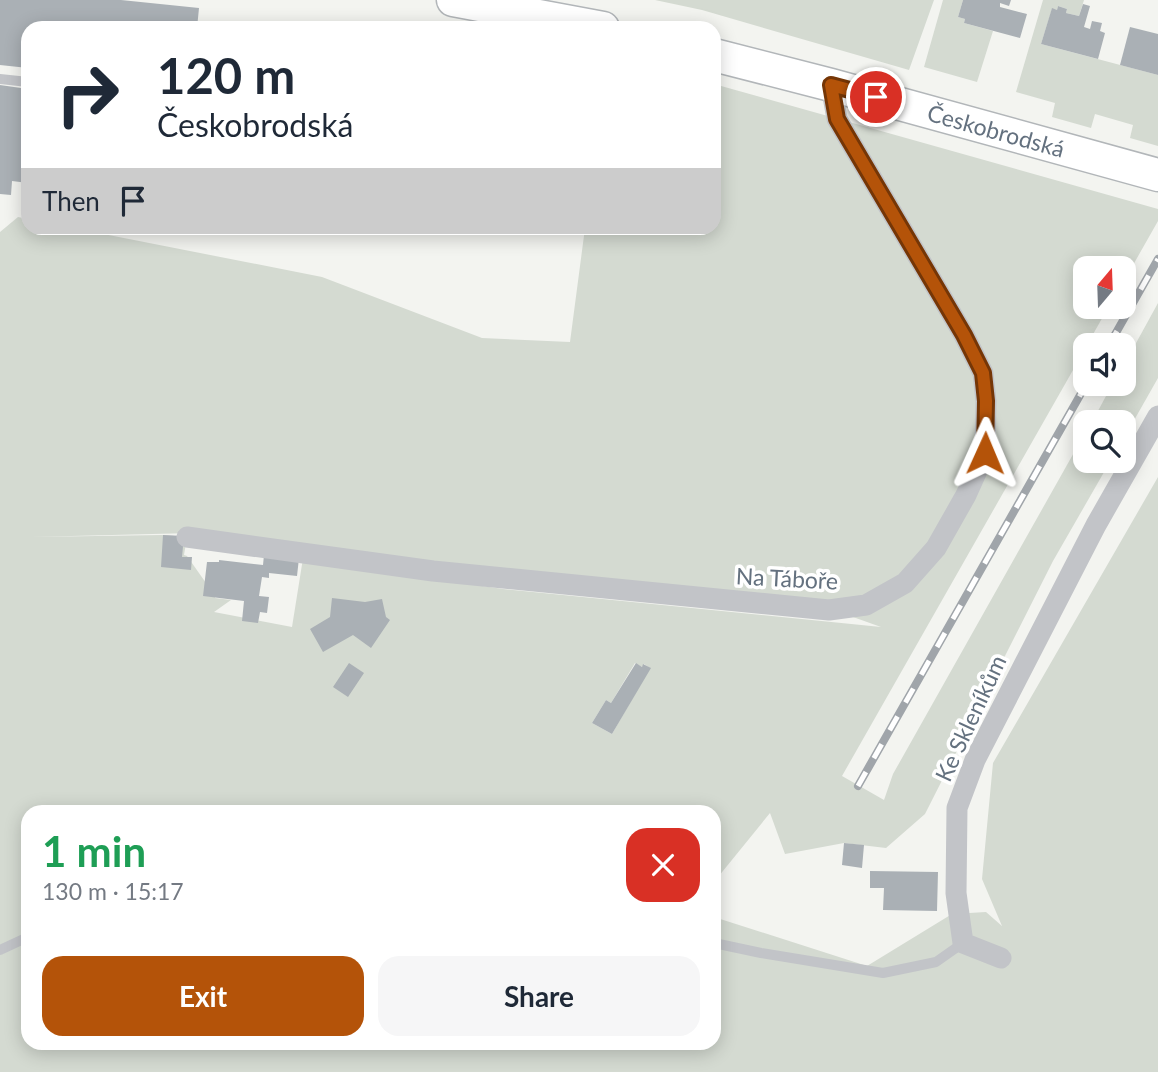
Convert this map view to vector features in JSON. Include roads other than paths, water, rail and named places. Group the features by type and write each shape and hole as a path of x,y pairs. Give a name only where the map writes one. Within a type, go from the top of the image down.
{"main road":[{"path":"453,0 566,21"},
{"name":"Českobrodská","path":"721,57 1155,174"}],"street":[{"name":"Na Táboře","path":"187,537 433,571 829,610 866,605 905,583 936,548 966,495 985,453 986,401 983,373 964,335 837,119 831,85"},
{"name":"Ke Skleníkům","path":"962,943 956,894 957,808 975,760 1096,525 1158,416"},
{"path":"962,943 1001,958"}],"lane":[{"path":"0,79 21,81"},
{"path":"0,950 21,940"},
{"path":"721,944 883,974 936,962 962,943"}],"railway":[{"path":"1116,333 1158,259"},
{"path":"858,786 1080,396"}]}
